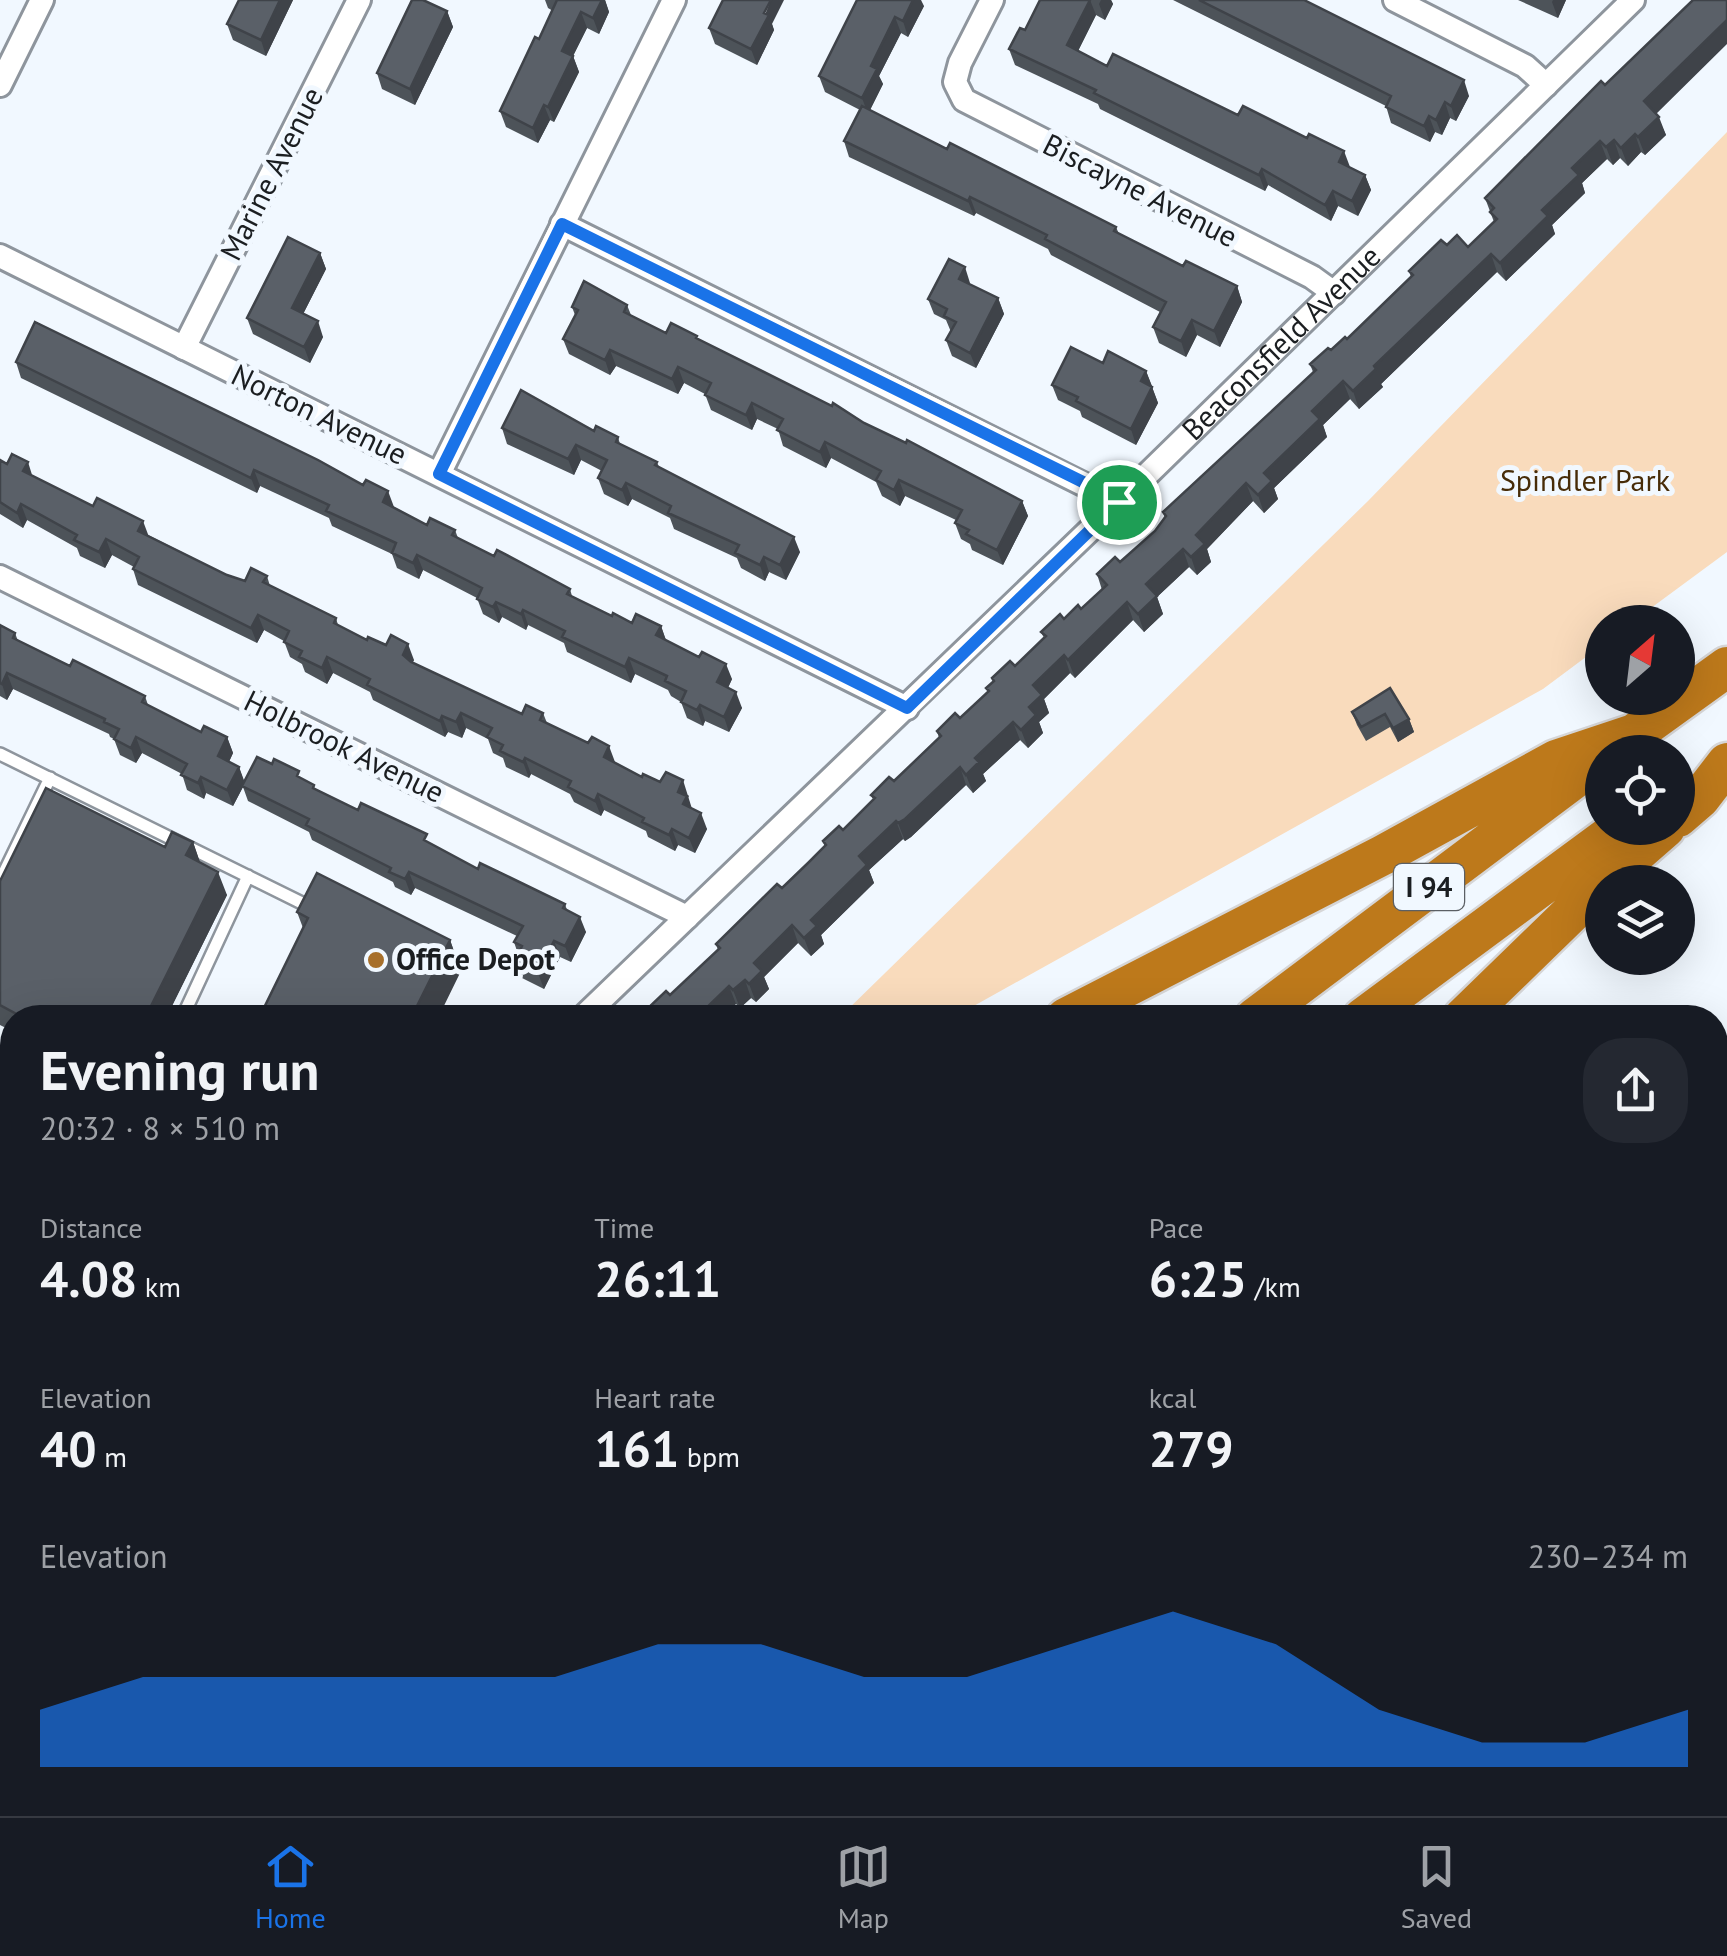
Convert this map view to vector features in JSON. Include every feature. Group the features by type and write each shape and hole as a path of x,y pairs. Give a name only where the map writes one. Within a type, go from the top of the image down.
{"highway":[{"name":"I 94","path":"1633,735 1727,667"},
{"path":"1695,772 1727,748"},
{"path":"1091,1005 1383,855 1556,760 1585,754"},
{"path":"1695,802 1727,762"},
{"name":"I 94","path":"1272,1005 1585,770"},
{"name":"I 94","path":"1381,1005 1597,845"},
{"path":"1623,865 1646,845"},
{"path":"1476,1005 1585,900"}],"street":[{"path":"0,85 42,0"},
{"name":"Marine Avenue","path":"184,348 358,0"},
{"path":"439,474 674,0"},
{"name":"Biscayne Avenue","path":"992,0 960,63 955,82 964,100 1312,278 1334,293"},
{"path":"1395,0 1525,66 1546,85"},
{"name":"Beaconsfield Avenue","path":"596,1005 907,708 1633,0"},
{"path":"562,224 1119,502"},
{"name":"Norton Avenue","path":"0,256 907,708"},
{"name":"Holbrook Avenue","path":"0,577 688,917"}],"lane":[{"path":"0,754 314,909"},
{"path":"0,881 50,778"},
{"path":"188,1005 248,876"}],"green space":[{"name":"Spindler Park","path":"1727,132 1727,552 1655,605 1585,605 1585,658 1543,689 976,1005 852,1005 1368,501"}],"building":[{"path":"239,0 280,0 261,40 227,24"},
{"path":"412,0 423,0 447,11 410,89 377,73"},
{"path":"557,0 602,0 593,18 581,12 562,51 573,56 533,128 500,111"},
{"path":"723,0 771,0 764,13 769,15 751,49 709,28"},
{"path":"857,0 913,0 903,21 895,17 871,66 877,69 862,98 819,76"},
{"path":"1040,0 1090,0 1067,45 1107,66 1113,54 1238,115 1243,106 1307,138 1309,134 1344,151 1339,162 1365,175 1352,201 1333,191 1325,205 1262,169 1259,175 1009,49 1020,28 1025,30"},
{"path":"1199,0 1304,0 1464,80 1451,106 1445,102 1436,120 1429,116 1424,126 1386,107 1391,96"},
{"path":"1693,0 1727,0 1727,20 1644,101 1659,117 1621,148 1614,140 1606,147 1600,141 1572,168 1579,175 1542,210 1548,216 1500,263 1491,254 1353,391 1343,381 1312,411 1320,419 1264,473 1272,481 1258,495 1246,483 1196,535 1205,544 1191,557 1183,549 1146,584 1157,596 1138,614 1127,602 1068,660 1064,655 1033,685 1042,695 1029,707 1036,715 1021,730 1013,722 975,758 979,762 966,775 960,767 859,856 867,865 811,920 817,926 804,938 792,925 754,963 762,971 749,984 745,980 733,990 729,986 709,1005 651,1005 666,991 670,995 720,948 716,944 777,884 782,888 826,845 823,841 839,826 843,830 875,798 871,795 889,777 894,781 941,736 937,731 955,713 960,718 989,691 986,688 994,681 992,678 1010,661 1015,666 1046,636 1041,632 1060,614 1064,619 1078,605 1081,609 1107,585 1097,574 1115,557 1120,562 1155,531 1166,516 1163,512 1316,370 1310,364 1328,348 1331,350 1347,339 1413,275 1409,271 1441,240 1447,245 1457,235 1468,247 1497,219 1485,198 1601,81 1605,85"},
{"path":"862,106 947,149 950,143 1116,227 1114,231 1183,266 1186,261 1237,286 1214,331 1192,320 1181,341 1153,327 1166,302 1045,239 1047,235 844,141"},
{"path":"288,237 320,253 292,308 318,321 304,347 247,318"},
{"path":"949,259 965,267 959,279 998,298 970,353 946,340 956,322 944,316 947,309 928,299"},
{"path":"584,281 627,305 624,312 666,333 671,323 1022,501 997,550 966,534 969,530 955,523 962,510 899,480 894,490 876,480 881,471 825,442 820,452 777,430 783,419 752,403 746,415 705,395 711,383 678,367 672,379 610,350 605,360 563,339 578,310 572,307"},
{"path":"35,322 363,485 366,480 388,491 383,502 427,525 430,518 455,530 452,535 494,556 497,550 570,589 567,594 612,616 613,613 632,623 636,614 661,626 656,635 699,657 702,652 726,664 717,682 736,692 724,717 700,705 697,710 681,702 686,691 665,681 667,676 629,658 625,667 562,637 565,631 523,610 521,614 496,602 493,607 477,599 482,588 417,555 413,563 392,553 396,543 326,511 329,505 254,470 251,478 16,362"},
{"path":"1071,347 1103,363 1108,351 1146,371 1141,381 1152,387 1131,429 1052,385"},
{"path":"521,390 594,431 596,426 618,437 616,442 657,462 655,465 794,537 780,565 764,557 760,565 735,553 739,545 668,513 671,506 626,483 622,490 598,478 607,460 576,445 568,459 502,428"},
{"path":"12,454 28,462 23,471 93,506 97,498 143,521 138,531 227,575 245,581 251,568 267,576 263,582 336,618 334,623 367,640 368,637 386,645 391,635 408,644 403,655 411,662 522,714 526,705 543,713 540,720 588,743 592,737 609,746 604,757 642,777 643,774 660,782 666,772 683,780 678,792 687,796 683,804 701,813 689,838 672,829 669,835 642,822 644,818 598,794 595,801 568,787 571,781 525,758 523,762 500,751 503,745 487,737 492,728 461,713 456,722 442,716 440,721 367,685 370,679 327,657 322,668 299,657 302,651 284,642 289,631 258,615 251,628 133,569 139,557 106,539 99,552 21,504 17,513 0,502 0,460 7,464"},
{"path":"0,625 15,633 13,638 70,666 73,660 145,696 142,702 201,732 204,726 227,737 218,756 239,767 227,790 201,777 198,783 181,775 187,764 136,737 131,748 114,739 119,729 104,722 105,719 7,673 0,683"},
{"path":"1390,688 1409,719 1393,728 1385,714 1361,727 1352,712"},
{"path":"257,757 272,764 274,759 299,771 297,776 313,788 358,810 361,803 427,834 424,840 478,869 480,863 565,904 563,908 580,917 565,946 554,941 538,973 515,961 522,946 514,942 523,926 409,872 405,879 389,872 391,868 306,825 309,819 242,786"},
{"path":"46,788 165,847 172,832 193,842 186,855 218,872 152,1005 0,1005 0,881"},
{"name":"Office Depot","path":"317,873 450,940 418,1005 265,1005 308,918 297,912"}],"place":[{"name":"Office Depot","path":"376,960"}],"route":[{"path":"562,224 1119,502 907,708 439,474 562,224"}]}
